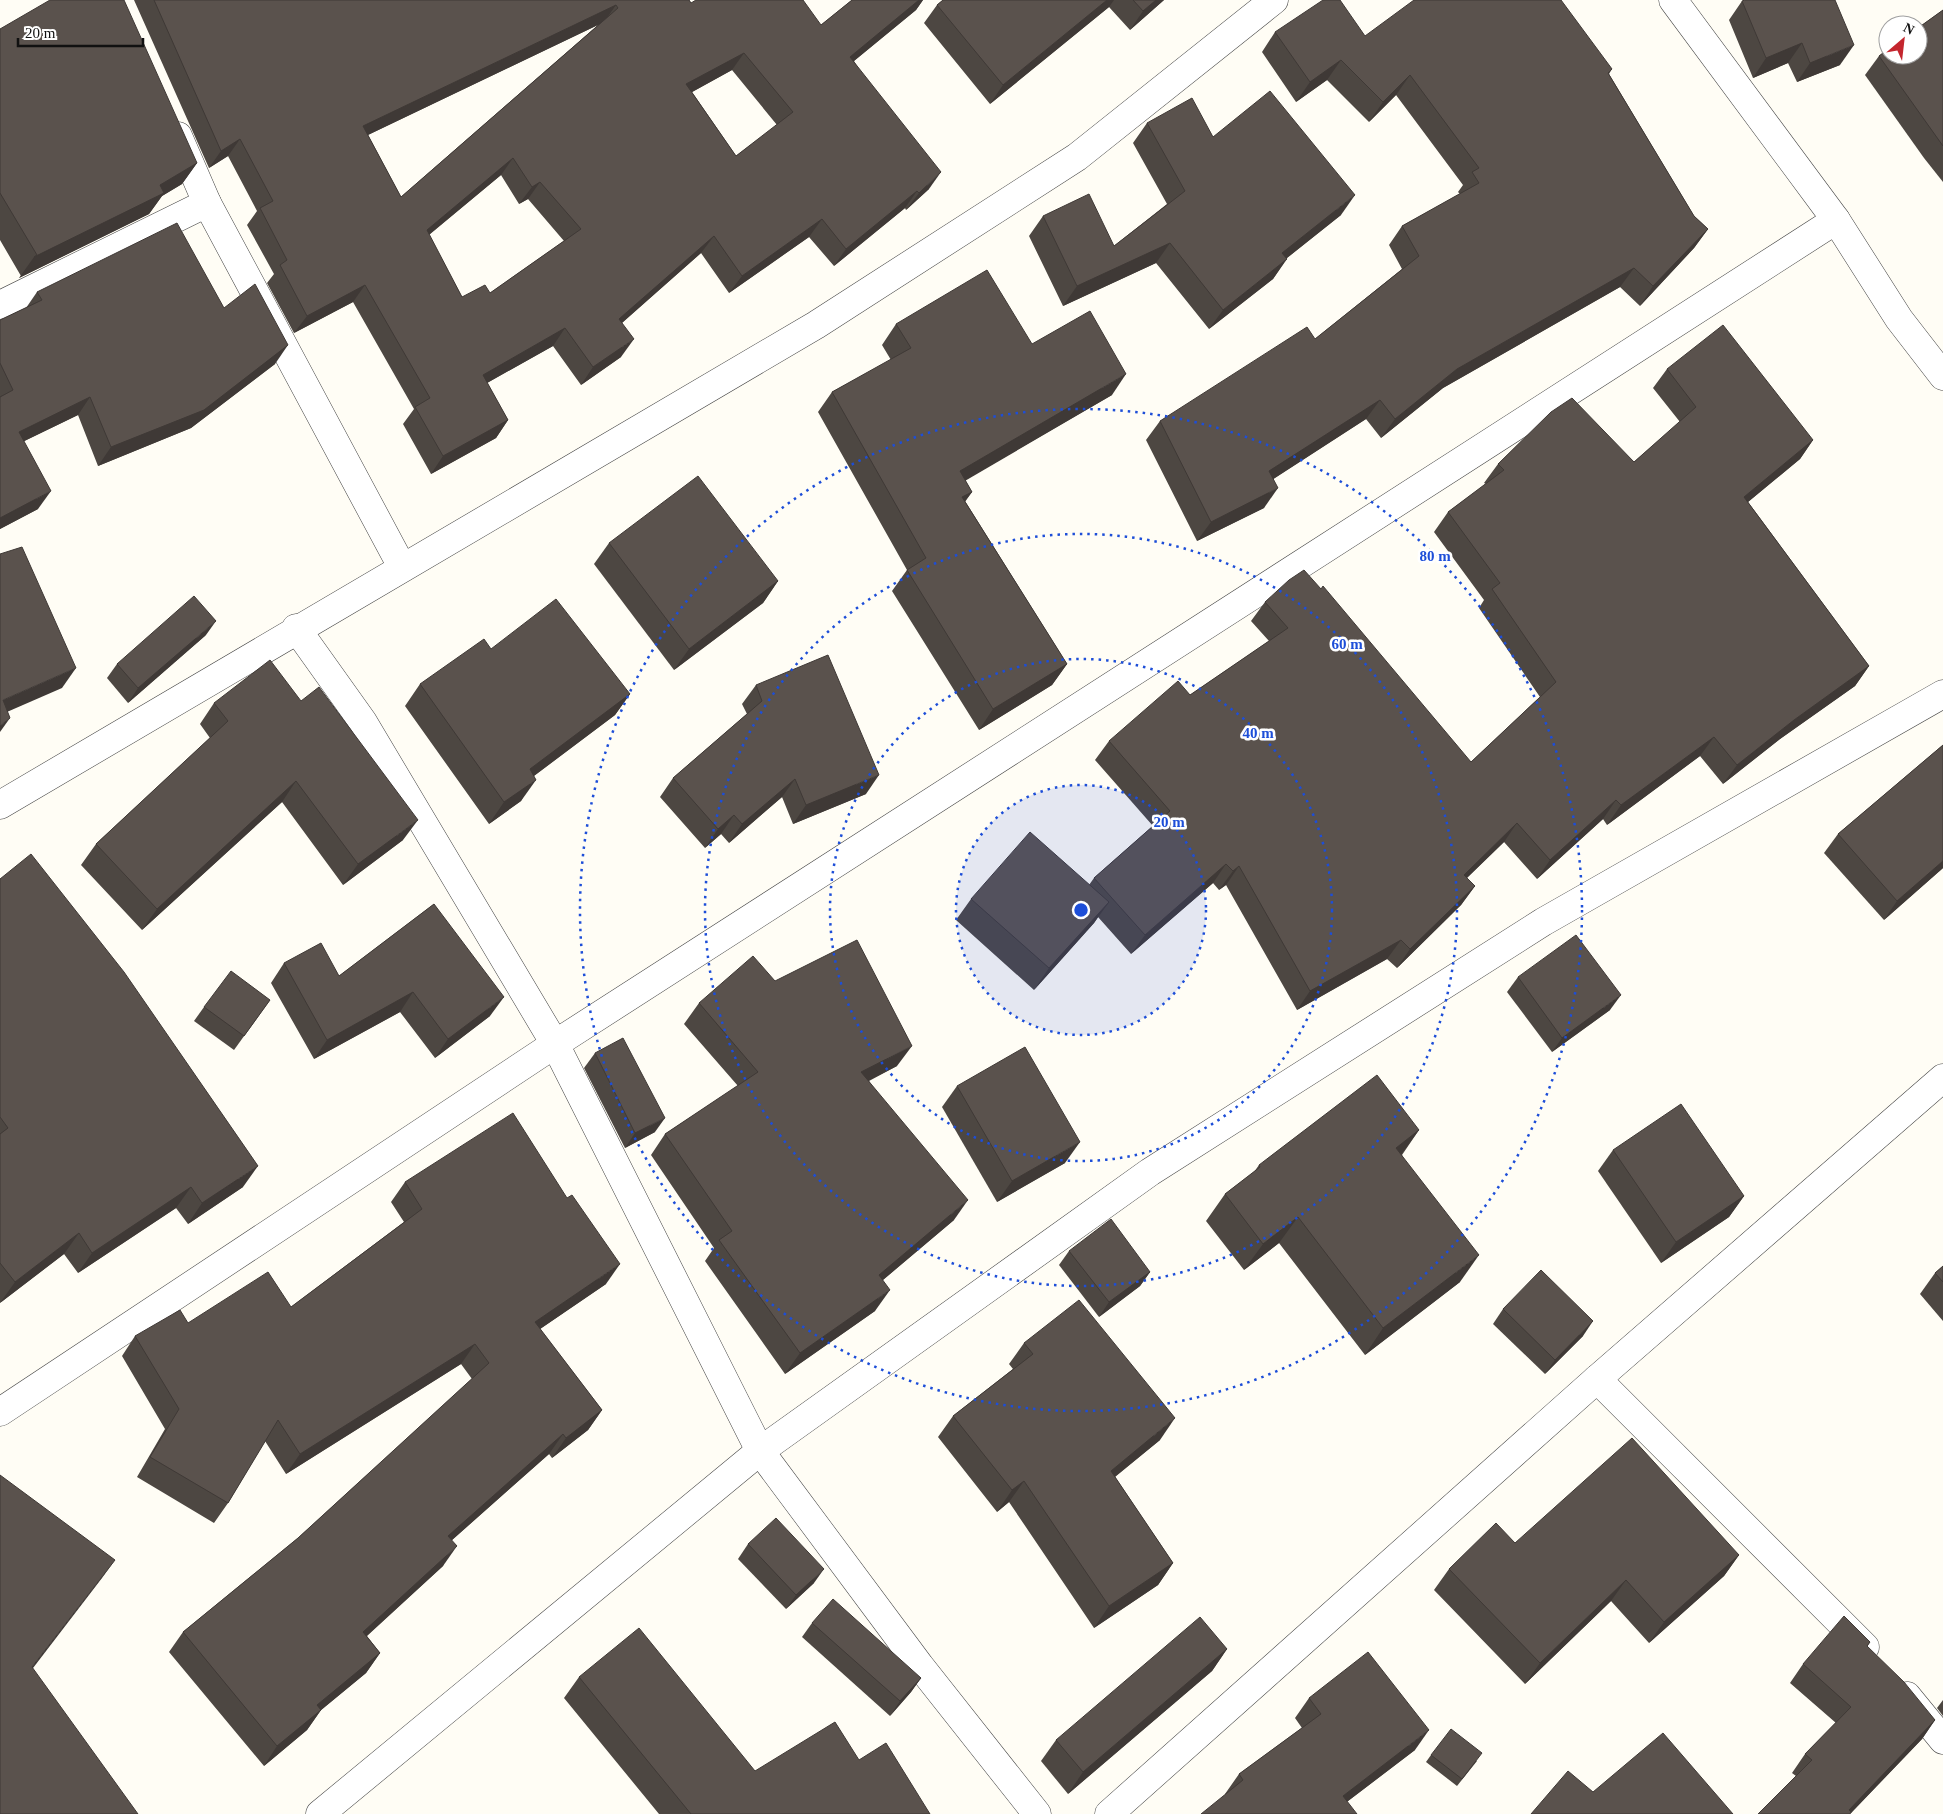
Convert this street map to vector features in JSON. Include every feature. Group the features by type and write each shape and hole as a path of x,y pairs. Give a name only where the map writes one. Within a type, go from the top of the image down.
{"street":[{"path":"0,804 296,628 816,325 1078,157 1274,0"},
{"path":"1673,0 1836,220 1899,319 1943,376"},
{"path":"168,115 208,203 402,567"},
{"path":"0,305 208,203"},
{"path":"0,1412 555,1044 1836,220"},
{"path":"296,628 363,722 555,1044 760,1451 920,1666 1038,1814"},
{"path":"320,1814 760,1451 1150,1172 1543,922 1943,694"},
{"path":"1109,1814 1597,1379 1943,1078"},
{"path":"1597,1379 1885,1669 1943,1740"}],"building":[{"path":"50,0 124,0 197,163 160,185 164,193 34,257 37,255 0,193 0,29"},
{"path":"154,0 689,0 691,3 696,0 803,0 821,25 852,0 919,0 850,57 941,172 919,193 917,191 846,249 822,219 742,276 714,236 619,319 634,339 593,367 565,328 483,375 508,420 443,456 415,407 430,398 365,285 307,316 280,265 287,260 260,208 273,201 240,139 221,151","holes":["616,5 618,8 401,197 363,126","744,53 793,112 736,156 686,84","513,158 532,187 540,182 581,229 490,293 485,285 462,297 427,230"]},
{"path":"943,0 1107,0 1003,85 937,5"},
{"path":"1133,0 1156,0 1143,11"},
{"path":"1323,0 1340,0 1365,36 1414,0 1561,0 1612,69 1608,73 1694,216 1708,229 1653,286 1634,268 1457,369 1395,419 1380,400 1269,471 1278,488 1211,522 1160,421 1307,327 1315,339 1419,256 1402,226 1479,183 1472,172 1479,168 1410,75 1383,102 1341,60 1310,82 1275,32"},
{"path":"1835,0 1854,45 1810,63 1802,43 1766,58 1742,1"},
{"path":"1943,10 1943,146 1885,65 1928,65 1928,21"},
{"path":"1270,91 1355,195 1282,253 1287,259 1223,310 1170,243 1077,286 1043,216 1089,194 1114,246 1185,191 1147,123 1192,98 1213,137"},
{"path":"177,223 224,308 255,284 288,345 204,410 111,447 90,397 19,432 51,491 0,518 0,397 13,390 0,363 0,320 42,300 37,292"},
{"path":"987,270 1032,344 1090,311 1126,374 960,471 972,492 962,497 1067,664 993,709 907,570 926,558 832,392 911,348 896,324"},
{"path":"1723,325 1813,440 1744,497 1869,666 1794,720 1737,765 1714,737 1621,805 1616,800 1550,860 1517,823 1464,875 1475,886 1410,949 1401,940 1310,991 1239,866 1233,871 1226,864 1145,935 1094,878 1170,811 1109,741 1178,681 1190,695 1288,628 1265,602 1289,580 1304,570 1321,589 1323,586 1471,762 1556,682 1492,589 1500,583 1448,512 1504,470 1498,464 1551,412 1572,398 1634,462 1696,407 1667,369"},
{"path":"698,476 778,581 689,649 609,543"},
{"path":"22,547 76,668 3,700 10,718 0,726 0,554"},
{"path":"194,596 216,621 138,688 117,664"},
{"path":"556,599 630,694 530,769 536,780 504,802 420,684 484,639 491,649"},
{"path":"828,655 879,775 806,805 795,779 742,824 734,815 718,829 673,778 762,701 756,685"},
{"path":"270,660 301,701 319,687 418,820 358,864 296,781 157,909 96,844 228,721 214,703"},
{"path":"1943,745 1943,861 1897,901 1838,834"},
{"path":"1030,832 1109,902 1049,968 971,899"},
{"path":"31,854 124,972 258,1166 202,1203 191,1187 92,1253 79,1233 15,1282 0,1263 0,1134 8,1128 0,1117 0,879"},
{"path":"434,904 504,997 448,1039 413,992 327,1040 284,963 321,943 339,976"},
{"path":"1576,935 1621,995 1562,1038 1518,977"},
{"path":"857,940 912,1046 861,1072 968,1200 879,1275 890,1290 800,1353 719,1240 732,1231 665,1134 758,1072 699,1003 753,956 775,981"},
{"path":"231,971 270,1000 244,1036 204,1007"},
{"path":"623,1038 665,1118 635,1133 595,1053"},
{"path":"1025,1047 1080,1142 1012,1181 957,1086"},
{"path":"1377,1075 1419,1130 1396,1148 1479,1255 1383,1328 1298,1217 1263,1244 1225,1194 1260,1167 1259,1165"},
{"path":"1681,1104 1744,1196 1676,1242 1613,1150"},
{"path":"513,1113 567,1198 572,1195 620,1264 535,1322 602,1410 566,1438 563,1434 448,1536 457,1546 363,1632 380,1653 317,1705 321,1710 277,1746 183,1632 298,1538 489,1363 475,1344 300,1454 278,1420 228,1503 150,1457 179,1409 135,1336 180,1310 188,1323 268,1272 291,1307 422,1209 405,1182"},
{"path":"1111,1219 1150,1272 1109,1302 1069,1251"},
{"path":"1943,1266 1943,1282 1935,1273"},
{"path":"1541,1270 1593,1321 1555,1360 1503,1309"},
{"path":"1079,1300 1175,1418 1111,1471 1173,1563 1109,1606 1024,1481 1012,1490 953,1416 1033,1354 1024,1343"},
{"path":"1632,1438 1739,1555 1664,1622 1626,1580 1540,1663 1449,1569 1496,1523 1515,1543"},
{"path":"0,1475 115,1560 32,1667 138,1814 0,1814"},
{"path":"776,1518 824,1569 796,1595 748,1544"},
{"path":"833,1599 921,1678 900,1701 812,1623"},
{"path":"1844,1616 1870,1642 1867,1646 1904,1682 1935,1720 1849,1810 1850,1814 1758,1814 1812,1760 1805,1754 1851,1707 1803,1664"},
{"path":"1200,1617 1227,1649 1083,1772 1056,1740"},
{"path":"639,1628 755,1771 835,1722 859,1760 886,1743 930,1814 691,1814 579,1677"},
{"path":"1368,1652 1429,1730 1343,1796 1357,1814 1201,1814 1243,1780 1239,1774 1321,1714 1309,1698"},
{"path":"1451,1729 1482,1753 1462,1779 1431,1755"},
{"path":"1663,1733 1733,1814 1531,1814 1568,1771 1593,1792"}]}
